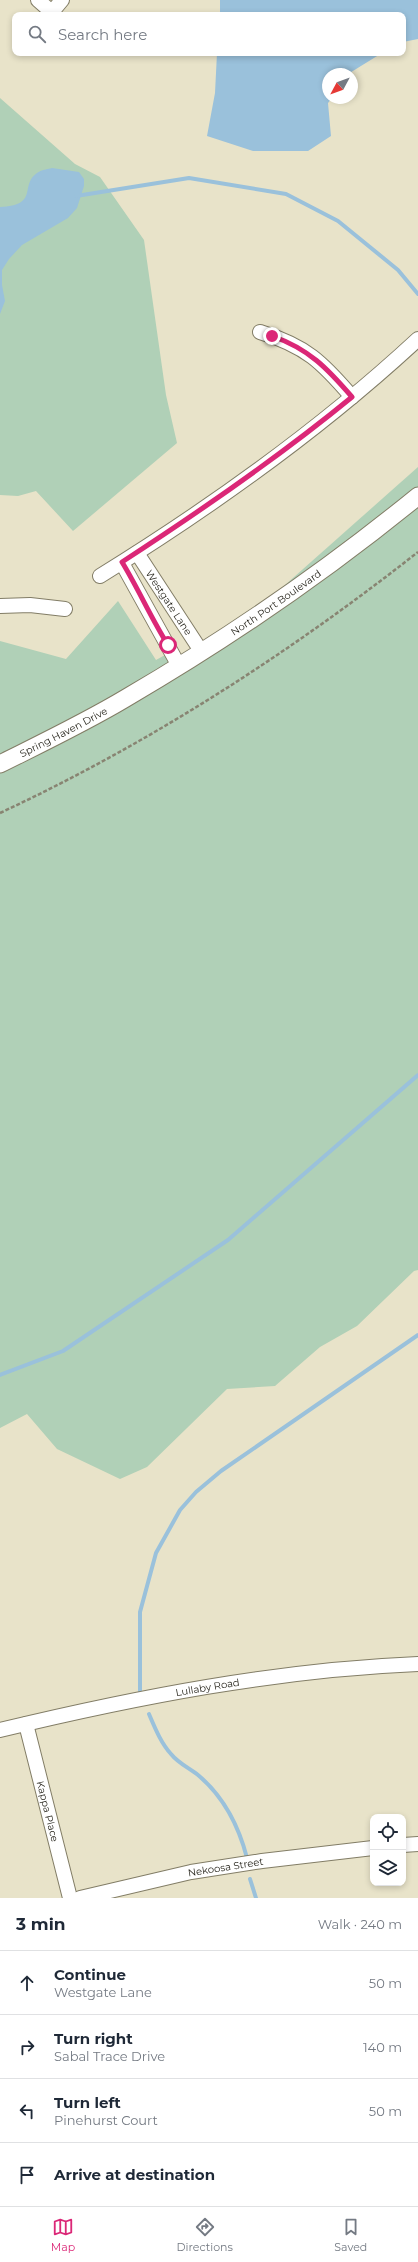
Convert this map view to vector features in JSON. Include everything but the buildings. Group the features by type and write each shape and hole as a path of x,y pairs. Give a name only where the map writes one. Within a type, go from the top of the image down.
{"street":[{"path":"38,0 51,12"},
{"path":"54,12 62,0"},
{"path":"260,332 286,341 316,358 352,397"},
{"path":"100,576 226,494 310,432 418,339"},
{"name":"North Port Boulevard","path":"126,699 282,599 353,547 418,496"},
{"name":"Westgate Lane","path":"137,553 201,652"},
{"name":"Westgate Lane","path":"122,562 178,666"},
{"path":"142,601 160,589"},
{"path":"0,606 30,605 65,609"},
{"name":"Spring Haven Drive","path":"0,764 126,699"},
{"name":"Lullaby Road","path":"0,1730 127,1701 226,1683 323,1671 418,1664"},
{"name":"Kappa Place","path":"26,1724 70,1898"},
{"path":"406,1845 418,1844"},
{"name":"Nekoosa Street","path":"80,1898 191,1872 262,1861 370,1848"}],"path":[{"path":"0,813 93,767 204,704 336,615 418,552"}],"green space":[{"path":"0,98 75,164 100,177 144,240 166,395 177,443 73,531 36,491 18,496 0,495"},
{"path":"418,467 418,487 378,520 267,601"},
{"path":"418,505 418,1270 414,1271 357,1326 320,1347 275,1386 227,1389 147,1467 120,1479 57,1449 27,1414 0,1428 0,772"},
{"path":"118,601 156,660 165,655 169,664 122,692 0,756 0,641 66,659"}],"water":[{"path":"220,0 418,0 418,39 406,41 406,12 220,12"},
{"path":"217,56 377,56 358,68 322,68 322,104 328,104 331,136 308,151 253,151 207,136 215,93"},
{"path":"52,168 79,172 84,179 84,186 77,208 68,218 22,245 9,259 2,270 2,285 5,301 0,314 0,207 20,203 25,199 32,178 39,172"}],"waterway":[{"path":"76,196 189,178 286,194 338,221 398,270 418,294"},
{"path":"0,1375 63,1351 228,1240 418,1075"},
{"path":"140,1692 140,1612 156,1553 180,1510 196,1492 221,1471 418,1335"},
{"path":"149,1714 167,1750 177,1760 207,1783 222,1802 235,1824 247,1858"},
{"path":"250,1879 256,1898"}],"route":[{"path":"168,645 146,609 135,584 122,562 220,498 310,432 352,397 332,373 316,358 302,348 272,336"}]}
